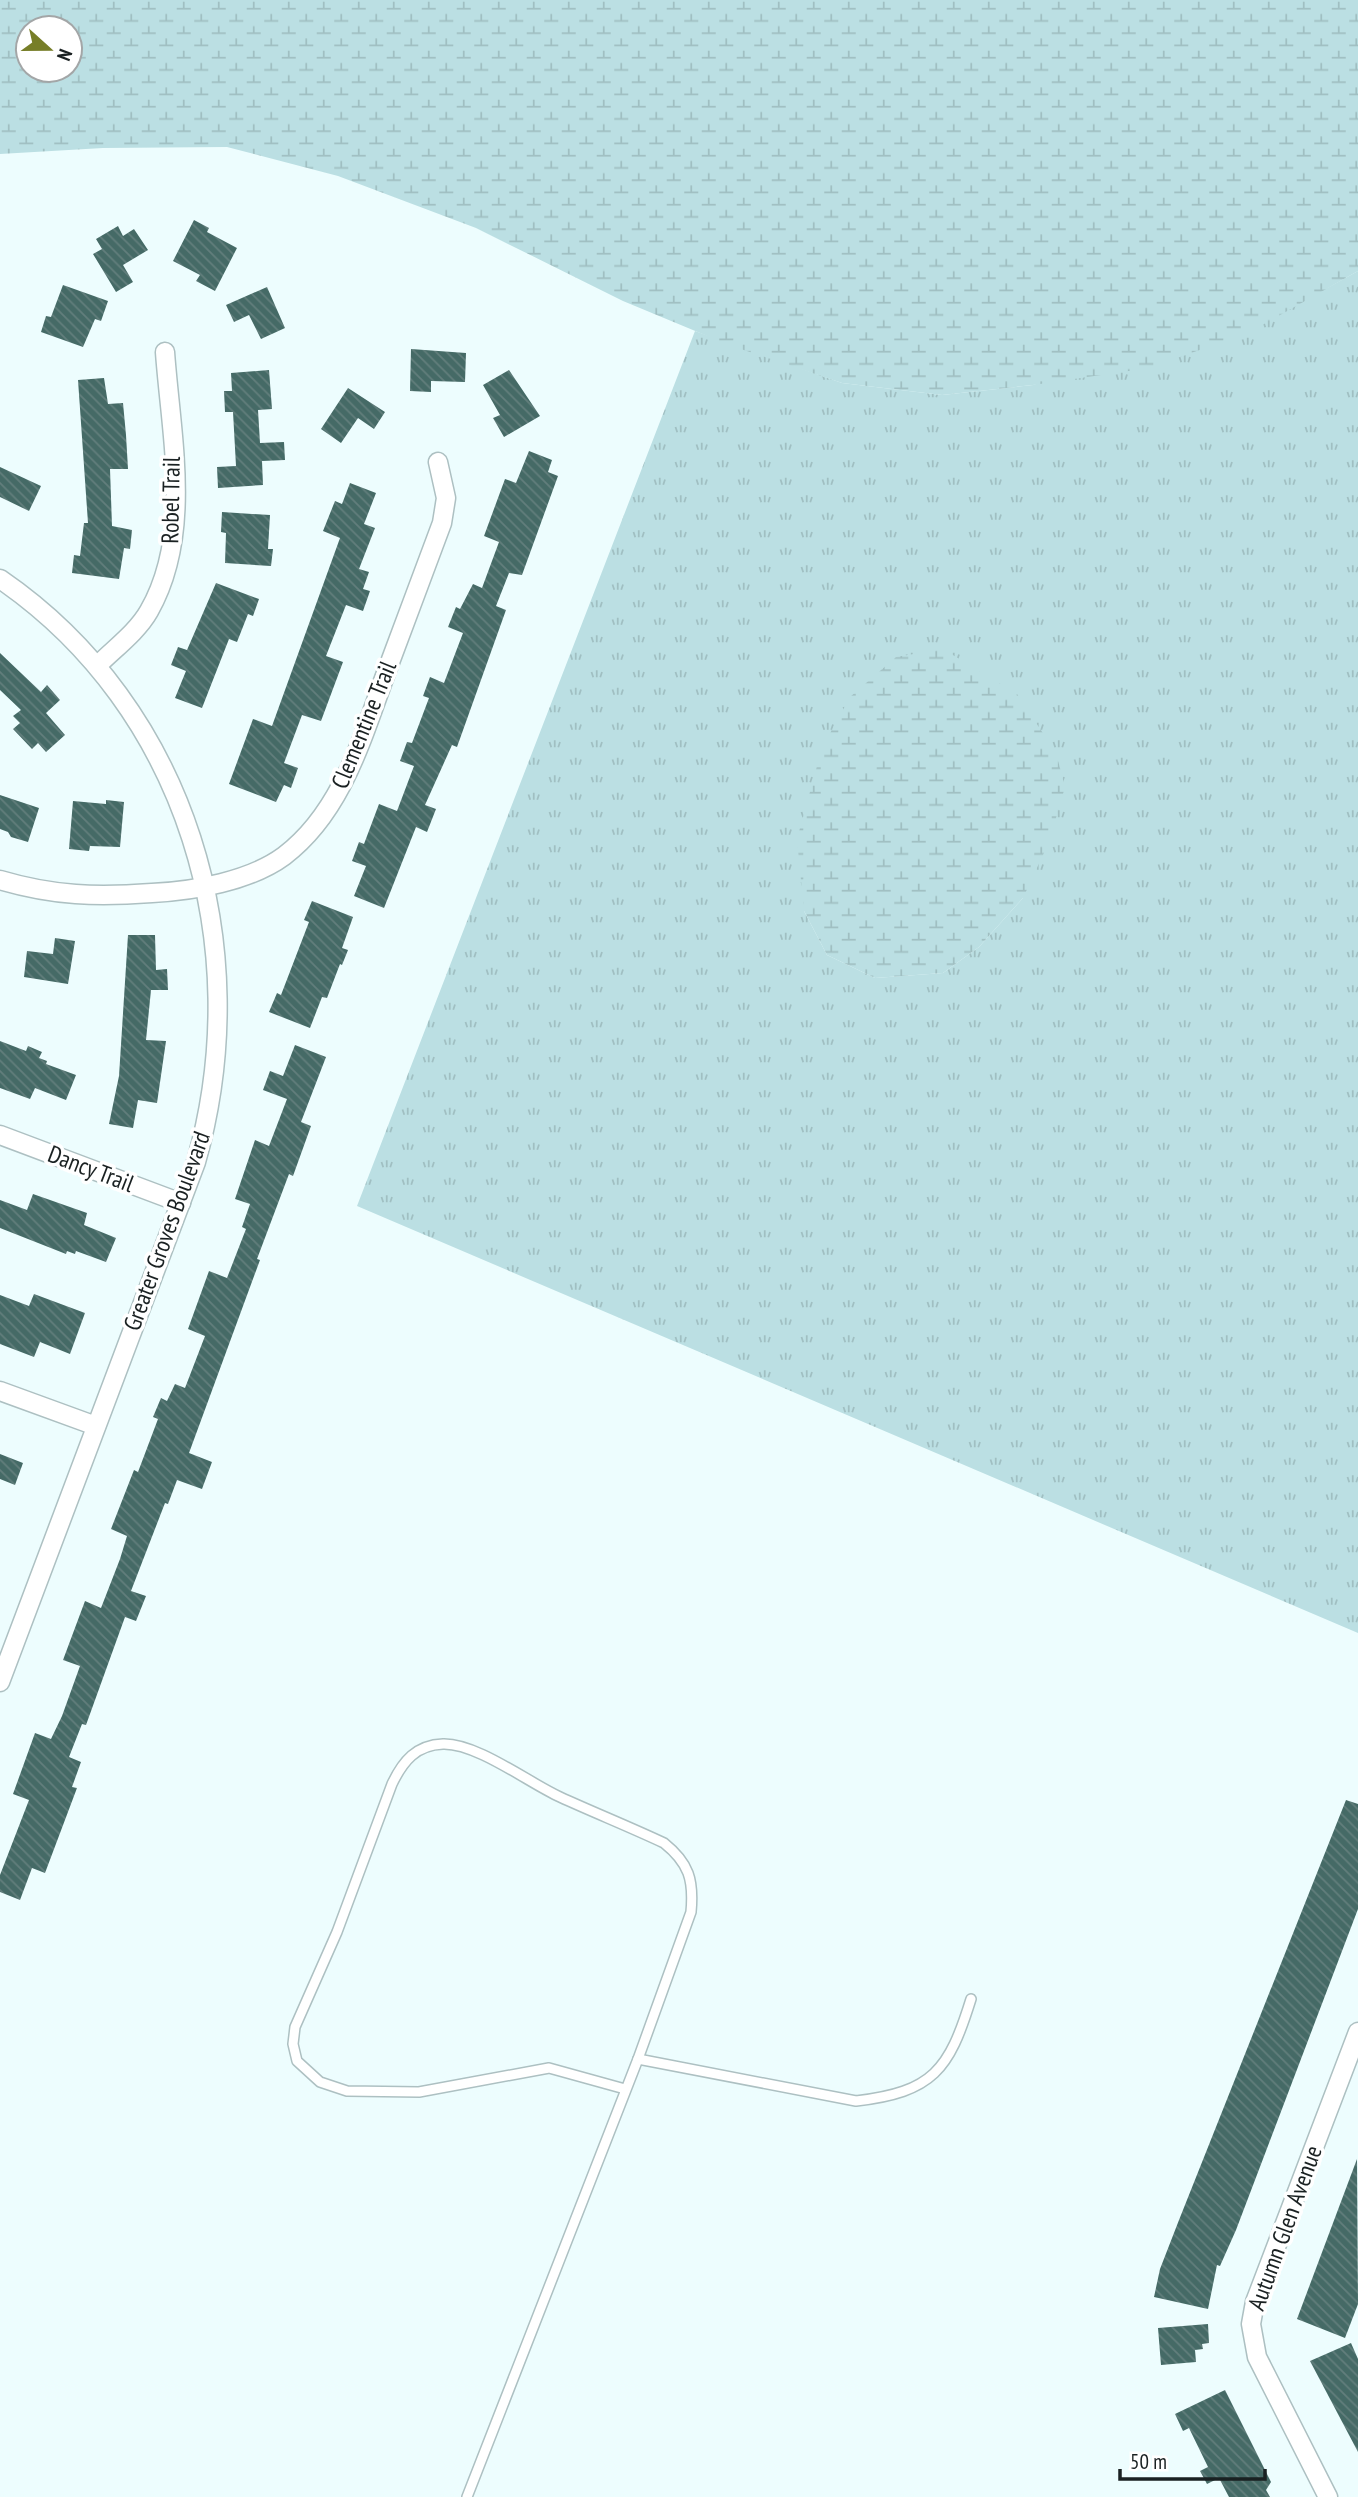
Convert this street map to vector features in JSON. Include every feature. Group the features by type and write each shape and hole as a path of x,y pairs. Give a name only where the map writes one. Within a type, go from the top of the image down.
{"street":[{"name":"Robel Trail","path":"97,665 149,611 170,554 176,493 165,352"},
{"name":"Clementine Trail","path":"0,880 68,896 134,895 206,888 281,858 300,842 326,811 344,782 442,523 446,498 438,462"},
{"name":"Greater Groves Boulevard","path":"0,579 44,610 97,665 156,754 185,821 206,888 219,975 218,1048 202,1142 96,1426 6,1647 0,1682"},
{"name":"Dancy Trail","path":"0,1135 181,1203"},
{"path":"0,1391 96,1426"},
{"name":"Autumn Glen Avenue","path":"1328,2497 1257,2357 1251,2324 1255,2302 1358,2032"}],"lane":[{"path":"467,2497 638,2059 691,1912 693,1889 690,1871 664,1843 559,1797 471,1750 446,1744 413,1752 399,1769 392,1784 337,1932 295,2027 293,2044 297,2061 320,2082 347,2091 419,2092 549,2068 625,2089"},
{"path":"638,2059 856,2101 887,2098 916,2087 941,2068 959,2040 971,1999"}],"green space":[{"path":"0,0 1358,0 1358,271 1250,332 1149,368 1033,385 942,395 842,383 729,345 623,301 476,228 338,176 227,147 103,148 0,154"},
{"path":"1358,271 1358,1633 357,1206 695,331 842,383 942,395 1033,385 1329,287","holes":["1023,898 979,947 943,973 875,978 827,955 804,911"]},
{"path":"943,649 1017,694 1056,753 1065,787 1049,842 1023,898 979,947 943,973 875,978 827,955 804,911 797,839 822,748 850,697 896,657"}],"building":[{"path":"194,220 209,228 207,232 237,248 215,291 196,281 200,275 173,261"},
{"path":"118,226 123,236 134,229 148,250 123,265 133,282 116,292 93,254 102,249 96,239"},
{"path":"63,285 108,301 101,321 95,319 83,347 41,332 46,316 51,317"},
{"path":"267,287 285,328 261,339 249,315 234,322 226,305"},
{"path":"411,349 466,353 465,382 431,381 431,392 410,391"},
{"path":"269,370 272,409 258,410 260,443 284,442 285,460 262,461 263,485 218,488 217,467 236,466 233,412 225,412 224,391 232,391 231,373"},
{"path":"509,370 540,416 504,437 493,418 500,415 483,385"},
{"path":"104,378 108,404 123,403 126,435 128,469 110,469 112,526 132,530 130,549 124,548 119,579 72,573 74,555 80,556 84,523 88,523 78,380"},
{"path":"348,388 385,412 374,429 358,418 341,443 321,429"},
{"path":"529,451 552,460 548,472 558,476 522,575 509,573 496,606 506,610 457,747 452,745 425,805 436,809 427,832 416,827 384,908 354,896 366,866 352,861 359,842 364,844 379,804 397,811 414,766 400,761 407,742 412,743 429,698 423,696 430,677 444,683 463,633 448,627 456,607 460,609 473,584 482,588 499,542 484,536 505,479 516,483"},
{"path":"0,467 41,486 29,511 0,497"},
{"path":"350,483 376,493 364,524 375,528 359,569 369,572 363,589 370,591 363,611 346,605 326,656 343,662 321,721 302,715 284,763 298,768 291,788 284,785 276,802 229,784 253,719 272,726 340,538 323,531 335,501 342,504"},
{"path":"222,512 270,515 268,549 273,549 271,566 225,563 226,533 221,532"},
{"path":"216,583 259,599 253,616 248,614 237,642 229,639 202,708 175,698 186,671 171,665 178,647 187,650"},
{"path":"0,653 41,692 47,685 60,700 46,713 65,735 46,752 38,743 32,749 13,729 20,723 13,716 21,710 0,690"},
{"path":"0,795 39,808 28,842 11,837 8,832 0,829"},
{"path":"106,800 124,802 120,847 90,846 89,851 69,849 73,801 106,804"},
{"path":"312,901 353,917 342,948 348,950 327,998 322,997 310,1028 269,1012 277,993 281,995 309,922 304,920"},
{"path":"128,935 155,935 156,970 167,969 168,990 151,990 146,1040 166,1041 157,1103 138,1100 133,1128 109,1124 119,1076"},
{"path":"55,938 75,941 68,984 24,977 27,951 53,954"},
{"path":"0,1041 26,1051 28,1046 42,1052 39,1058 47,1061 46,1064 76,1075 66,1100 35,1088 30,1099 0,1088"},
{"path":"295,1045 326,1057 301,1122 311,1126 293,1176 289,1174 257,1259 260,1260 189,1453 212,1462 202,1489 177,1480 168,1504 165,1503 131,1591 146,1596 136,1621 125,1617 86,1725 82,1724 69,1757 81,1762 72,1787 77,1788 45,1873 32,1868 20,1900 0,1892 0,1875 29,1800 13,1794 35,1733 51,1739 62,1716 80,1666 63,1660 85,1601 101,1608 120,1559 127,1536 111,1529 134,1470 138,1472 158,1419 153,1417 161,1398 167,1401 175,1384 185,1388 205,1336 188,1329 209,1271 227,1278 246,1229 242,1227 250,1204 235,1199 255,1140 269,1146 287,1099 263,1090 270,1071 283,1076"},
{"path":"33,1194 87,1213 84,1225 116,1238 106,1262 76,1251 75,1254 67,1251 66,1254 0,1228 0,1200 27,1210"},
{"path":"34,1294 85,1313 70,1354 40,1342 34,1357 0,1344 0,1295 29,1306"},
{"path":"0,1454 23,1463 15,1485 0,1479"},
{"path":"1346,1800 1358,1804 1358,1909 1236,2230 1220,2266 1217,2265 1208,2309 1154,2297 1160,2269"},
{"path":"1357,2159 1358,2304 1345,2338 1297,2319"},
{"path":"1208,2324 1209,2343 1202,2344 1203,2349 1195,2350 1196,2362 1161,2365 1158,2328"},
{"path":"1351,2343 1358,2359 1358,2452 1310,2361"},
{"path":"1225,2390 1271,2482 1266,2490 1270,2497 1229,2497 1219,2478 1207,2484 1200,2471 1208,2467 1189,2428 1183,2431 1175,2414"}]}
